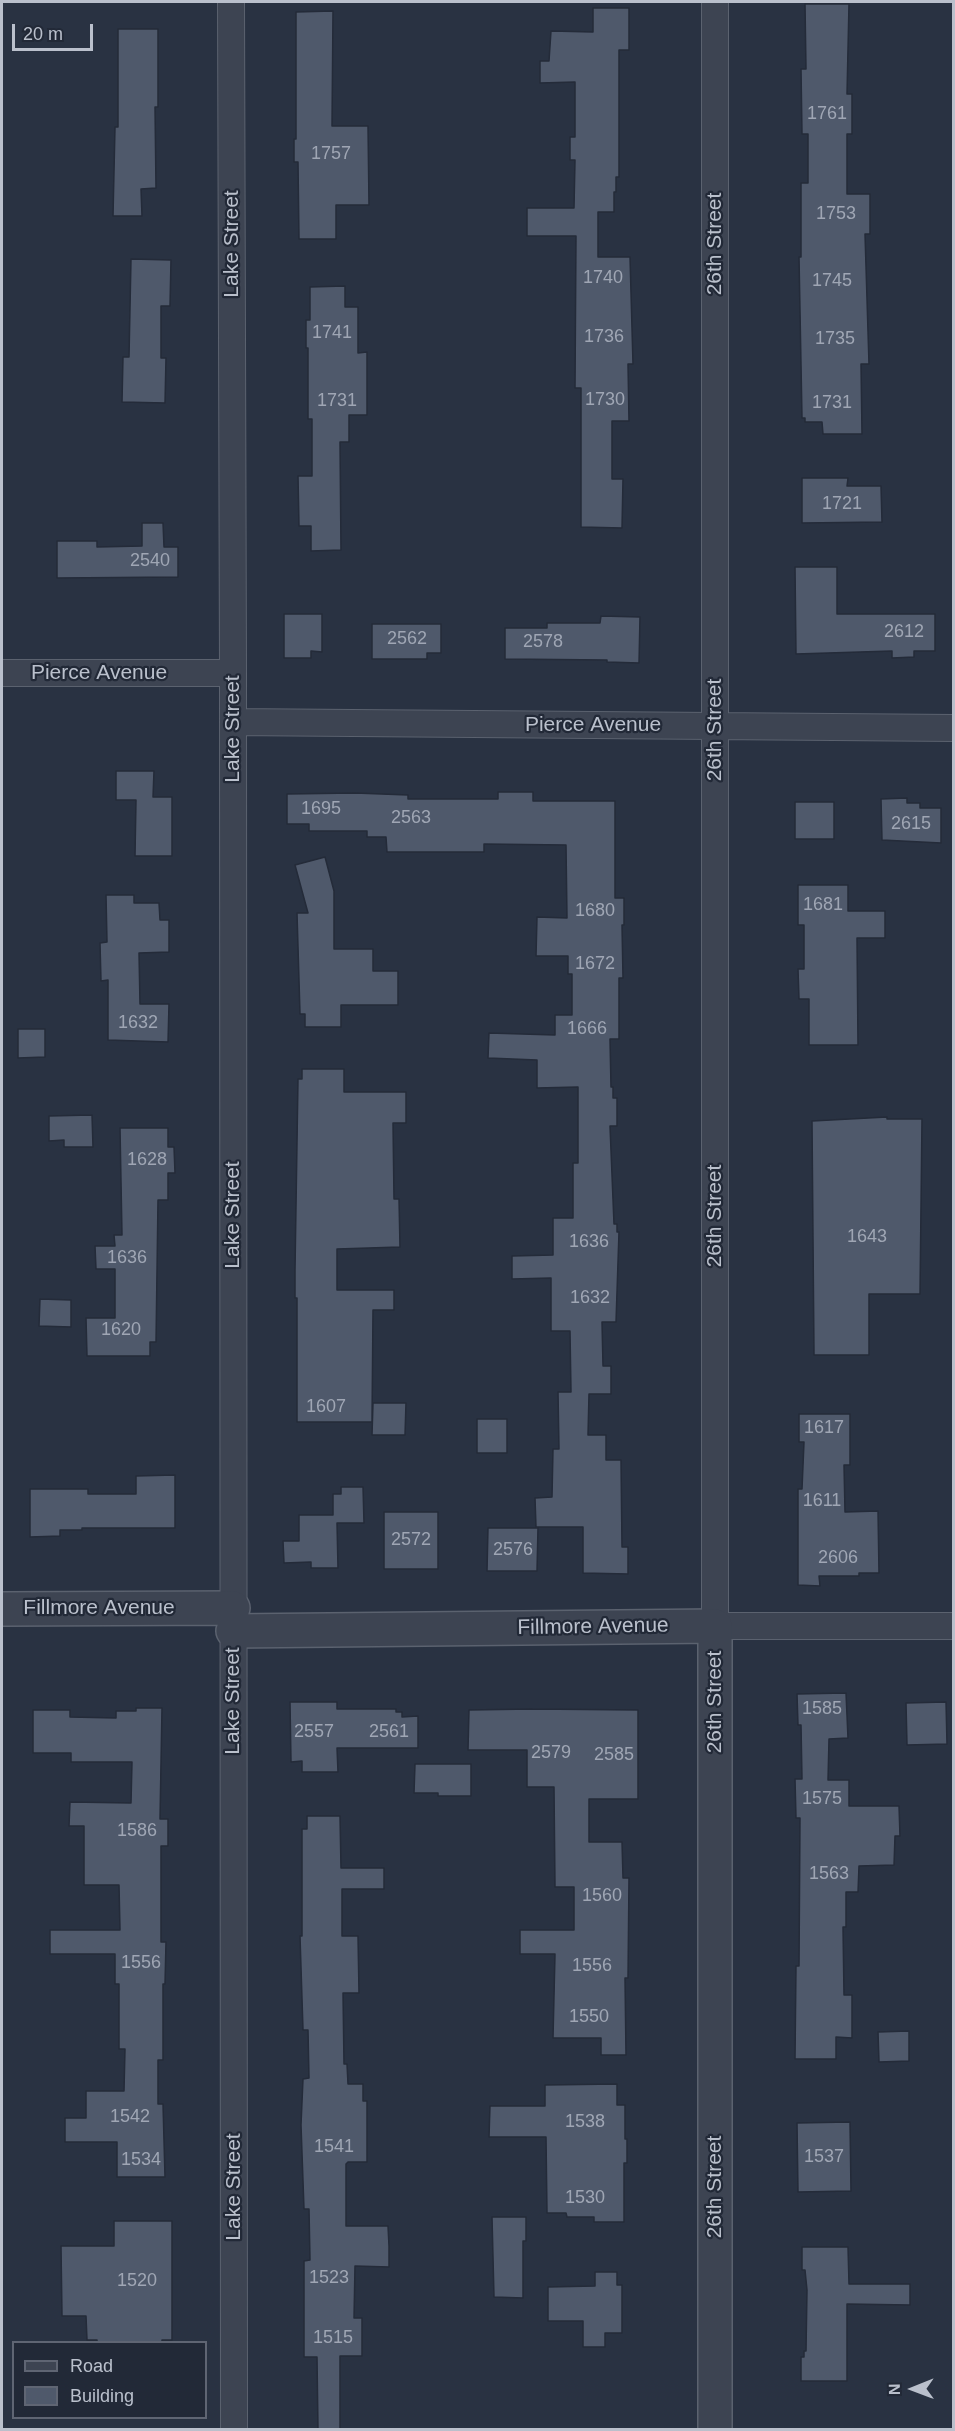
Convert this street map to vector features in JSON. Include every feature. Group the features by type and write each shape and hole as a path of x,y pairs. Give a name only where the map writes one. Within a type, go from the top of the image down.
{"street":[{"name":"Lake Street","path":"231,2 234,2430"},
{"name":"26th Street","path":"715,2 715,2430"},
{"name":"Pierce Avenue","path":"2,673 233,673"},
{"name":"Pierce Avenue","path":"233,722 954,728"},
{"name":"Fillmore Avenue","path":"2,1608 233,1619 715,1626 954,1626"}],"building":[{"path":"805,4 849,4 847,94 852,94 852,134 847,134 847,194 870,194 870,234 865,234 869,364 861,364 862,434 823,434 822,422 805,422 805,418 802,418 799,257 801,257 801,183 808,183 808,134 802,134 801,69 806,69"},
{"path":"593,8 629,8 629,50 619,50 619,177 616,177 614,212 598,212 598,257 630,257 633,364 628,364 629,421 612,421 612,479 623,479 622,528 581,527 581,388 575,388 576,236 527,236 527,208 574,208 575,160 570,160 570,137 575,137 575,82 540,83 540,61 549,61 551,31 593,32"},
{"path":"333,11 332,126 368,126 369,205 336,205 336,239 299,239 298,162 294,162 296,12"},
{"path":"118,29 158,29 158,107 155,107 156,188 141,189 142,216 113,216 115,127 118,127"},
{"path":"131,259 171,260 170,306 161,306 161,358 166,358 165,403 122,402 123,357 129,357"},
{"path":"345,286 345,307 358,307 358,353 367,352 367,415 349,415 349,442 340,442 341,550 311,551 311,526 299,526 298,476 312,476 312,419 308,419 308,348 306,348 306,320 310,320 310,287"},
{"path":"802,478 848,478 847,486 881,486 882,522 802,523"},
{"path":"142,523 163,523 164,547 178,547 178,577 57,578 57,541 97,541 97,547 142,546"},
{"path":"795,567 837,567 837,614 935,614 935,651 914,651 914,657 892,658 892,651 796,654"},
{"path":"284,614 322,614 322,652 311,651 311,658 284,658"},
{"path":"601,616 640,617 639,663 607,662 607,660 505,659 505,628 547,628 547,623 600,623"},
{"path":"372,624 441,624 441,653 427,653 427,659 372,659"},
{"path":"116,771 154,771 153,797 172,797 172,856 135,856 136,800 116,800"},
{"path":"498,792 533,792 533,801 615,801 615,898 624,898 623,978 619,978 619,1039 610,1039 611,1087 613,1087 613,1098 617,1098 617,1126 610,1126 614,1224 617,1224 617,1232 619,1232 616,1322 602,1322 603,1366 611,1366 611,1394 589,1394 588,1435 606,1435 606,1460 621,1460 622,1547 628,1547 628,1574 583,1573 583,1527 536,1527 535,1498 552,1497 553,1449 559,1449 558,1392 571,1392 570,1331 551,1331 551,1278 512,1279 512,1256 553,1255 553,1218 573,1218 573,1163 578,1163 578,1087 537,1088 537,1060 488,1058 489,1033 555,1035 555,1015 572,1015 572,974 568,974 568,956 536,956 537,917 567,918 566,845 484,844 484,852 387,852 386,837 367,837 367,831 309,831 309,824 287,824 287,794 355,793 408,795 408,799 498,799"},
{"path":"907,798 907,803 920,803 920,808 941,808 941,843 882,840 881,799"},
{"path":"795,802 834,802 834,839 795,839"},
{"path":"325,857 334,891 334,949 373,949 373,971 398,971 398,1005 341,1005 341,1027 305,1027 305,1014 300,1014 297,913 308,913 295,865"},
{"path":"798,885 848,885 848,911 885,911 885,938 857,938 858,1045 809,1045 809,999 799,999 798,969 804,969 804,925 798,925"},
{"path":"106,895 134,895 134,903 159,903 160,920 169,920 169,952 139,953 140,1004 169,1004 168,1042 108,1040 108,980 101,981 100,943 107,942"},
{"path":"18,1029 45,1029 45,1057 18,1058"},
{"path":"302,1069 344,1069 344,1092 406,1092 406,1123 393,1123 394,1199 399,1199 400,1247 337,1249 337,1290 394,1290 394,1310 373,1310 372,1422 297,1422 295,1270 298,1079 302,1079"},
{"path":"92,1115 93,1147 64,1147 64,1140 49,1141 49,1116"},
{"path":"887,1117 887,1119 922,1119 920,1294 869,1294 869,1355 814,1355 812,1121"},
{"path":"120,1128 168,1128 168,1147 174,1147 175,1173 168,1173 168,1200 158,1200 156,1342 150,1342 150,1356 87,1356 86,1318 115,1318 115,1269 96,1269 95,1246 115,1246 114,1235 122,1235"},
{"path":"40,1299 71,1300 71,1327 39,1326"},
{"path":"373,1403 406,1403 405,1435 372,1435"},
{"path":"799,1414 850,1414 850,1465 844,1465 845,1512 878,1511 879,1573 859,1573 859,1576 819,1576 820,1586 798,1585 798,1489 802,1489 804,1442 799,1442"},
{"path":"477,1419 507,1419 507,1453 477,1453"},
{"path":"175,1475 175,1528 82,1528 82,1530 60,1530 60,1536 30,1537 30,1489 88,1489 88,1494 136,1494 136,1476"},
{"path":"341,1487 363,1487 364,1523 337,1523 338,1568 311,1568 311,1562 284,1563 283,1541 299,1541 299,1515 333,1515 333,1494 341,1494"},
{"path":"384,1512 438,1512 438,1569 384,1569"},
{"path":"488,1528 538,1528 537,1571 487,1571"},
{"path":"846,1693 848,1738 829,1739 828,1780 849,1780 849,1806 899,1806 900,1836 895,1836 894,1865 859,1866 858,1892 846,1892 846,1927 843,1927 844,1995 852,1995 852,2038 836,2037 836,2059 795,2059 796,1966 799,1966 800,1818 796,1818 795,1779 802,1779 801,1725 798,1725 797,1694"},
{"path":"290,1702 337,1702 337,1709 396,1709 396,1712 402,1712 402,1717 418,1716 418,1748 337,1748 338,1772 302,1772 302,1761 291,1762"},
{"path":"946,1702 947,1744 907,1745 906,1703"},
{"path":"136,1708 162,1708 160,1819 168,1819 168,1846 161,1846 161,1942 166,1942 165,1984 163,1984 163,2060 158,2060 158,2104 163,2104 165,2177 117,2177 117,2142 65,2142 65,2118 86,2118 86,2091 124,2091 125,2049 119,2049 119,1984 115,1984 115,1954 50,1954 50,1930 120,1930 119,1885 84,1885 84,1826 69,1826 70,1802 131,1803 132,1762 71,1762 71,1753 33,1753 33,1710 70,1710 70,1717 116,1718 116,1711 136,1711"},
{"path":"469,1710 638,1710 638,1799 589,1799 589,1842 622,1842 623,1878 629,1878 628,1978 625,1978 626,2055 601,2055 601,2038 553,2038 555,1954 520,1954 520,1930 574,1930 574,1887 555,1887 554,1787 527,1787 527,1750 468,1750"},
{"path":"415,1764 471,1764 471,1796 414,1793"},
{"path":"307,1816 340,1816 341,1868 384,1868 384,1889 342,1889 342,1936 358,1936 359,1993 343,1993 344,2064 347,2064 348,2084 363,2084 363,2101 367,2101 367,2162 348,2162 346,2164 346,2226 388,2226 389,2267 355,2266 354,2318 362,2318 362,2356 340,2356 340,2430 318,2430 317,2357 304,2357 304,2261 310,2260 309,2209 304,2209 301,2125 303,2079 309,2078 308,2030 303,2030 300,1936 302,1936 302,1829 307,1829"},
{"path":"909,2031 909,2061 879,2062 878,2032"},
{"path":"617,2084 617,2105 625,2105 625,2139 627,2139 627,2163 624,2163 624,2222 594,2222 594,2217 567,2217 566,2213 547,2213 546,2137 489,2137 490,2106 545,2106 545,2085"},
{"path":"850,2122 851,2191 798,2192 797,2123"},
{"path":"492,2217 526,2217 526,2241 523,2241 523,2298 494,2297"},
{"path":"114,2221 172,2221 172,2340 87,2340 86,2316 62,2316 61,2246 114,2246"},
{"path":"802,2247 848,2247 849,2284 910,2284 910,2305 847,2304 847,2381 801,2381 801,2357 804,2357 804,2351 806,2351 807,2290 805,2270 802,2270"},
{"path":"595,2272 617,2272 617,2285 622,2285 622,2333 605,2333 605,2347 583,2347 583,2321 548,2321 548,2287 595,2286"}]}
